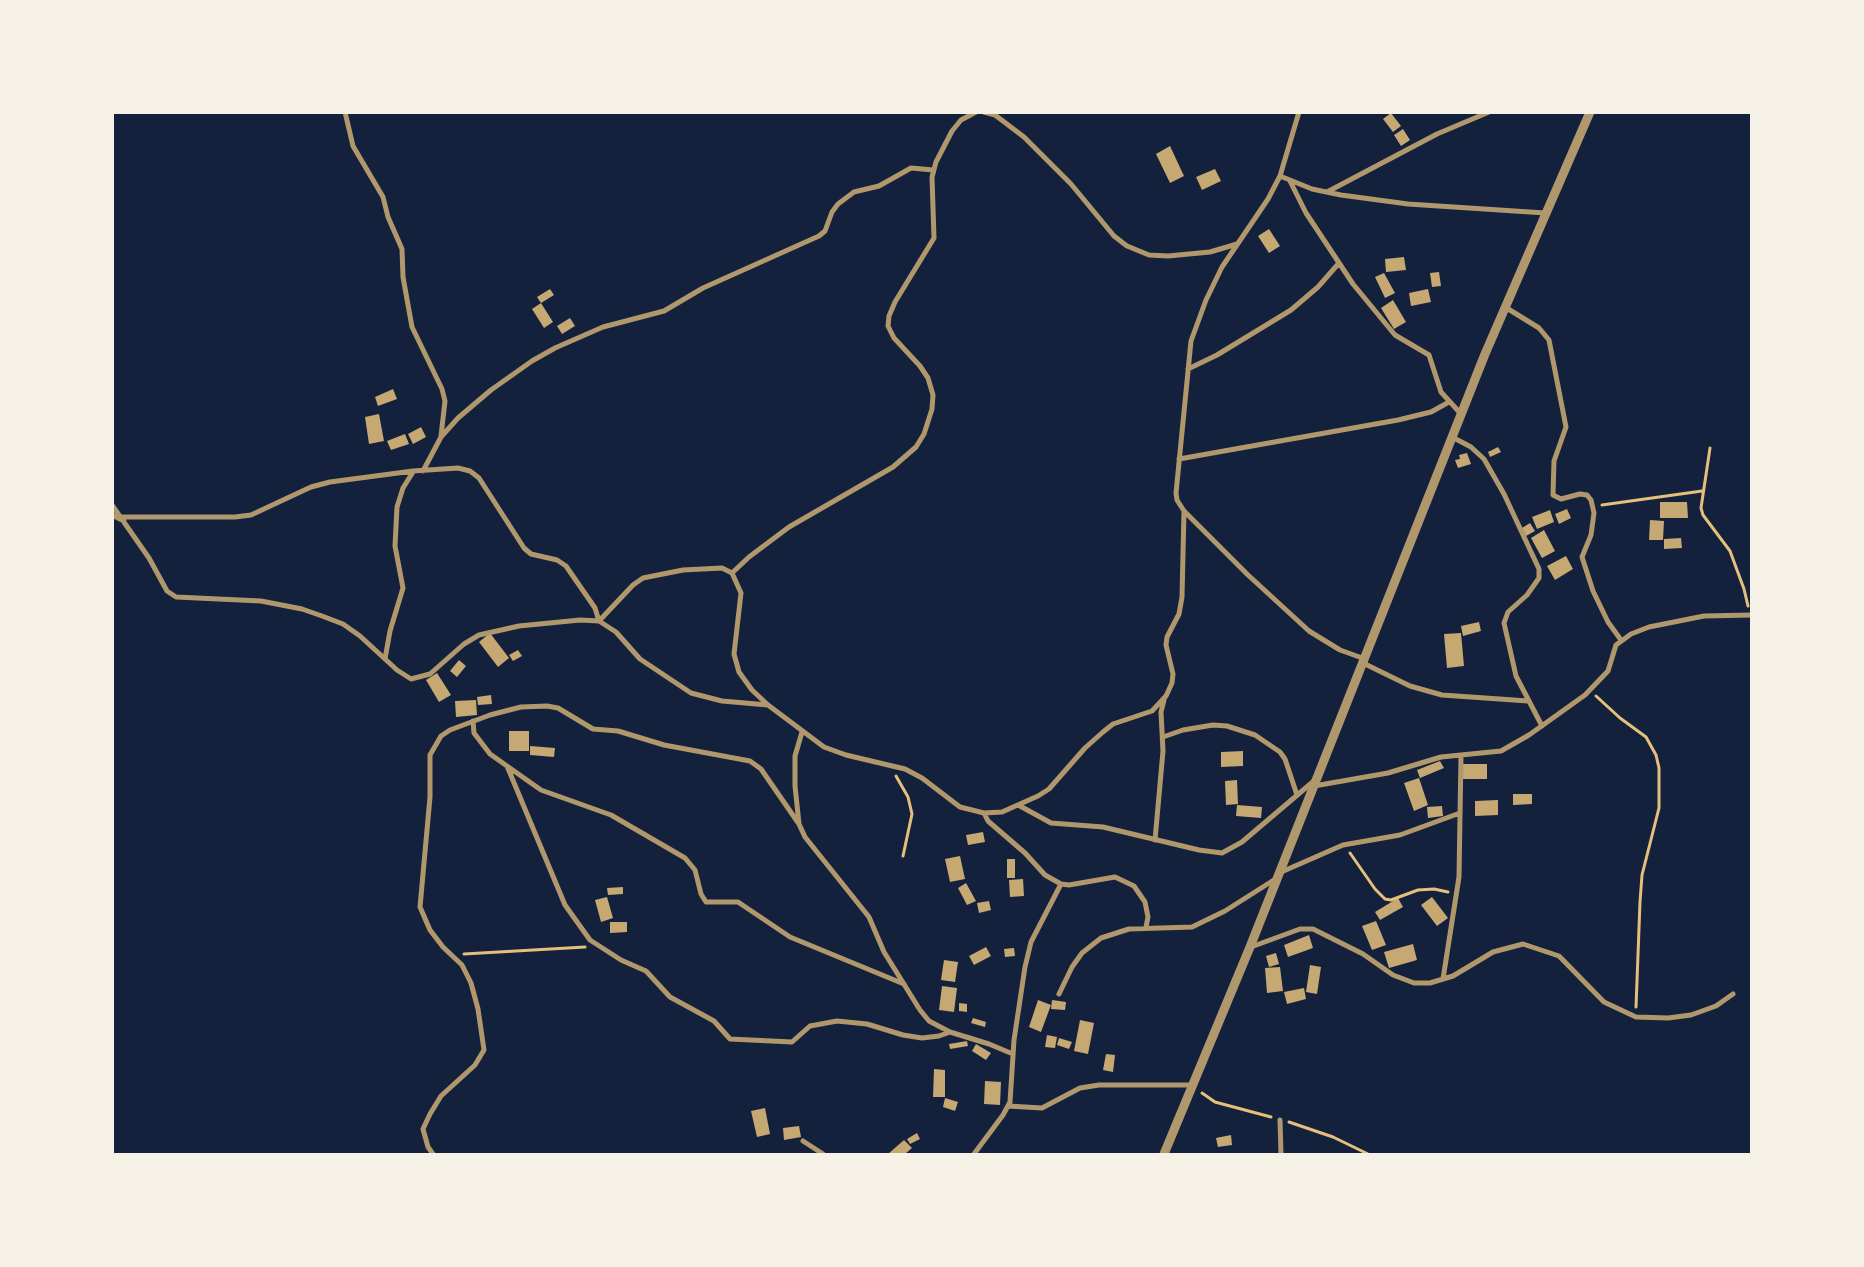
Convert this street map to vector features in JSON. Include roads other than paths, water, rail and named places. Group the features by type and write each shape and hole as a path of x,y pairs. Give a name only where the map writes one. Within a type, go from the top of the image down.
{"street":[{"path":"345,112 353,146 383,197 388,217 402,250 403,277 412,327 442,390 445,401 441,437"},
{"path":"732,573 789,527 893,467 916,447 924,434 932,409 933,395 928,378 920,366 894,338 888,326 889,316 895,302 934,238 933,170 952,131 961,120 976,112"},
{"path":"984,112 994,114 1024,137 1071,184 1114,236 1127,246 1149,255 1168,256 1210,252 1238,244"},
{"path":"1299,112 1280,176 1268,199 1222,267 1206,300 1191,341 1176,493 1177,500 1184,511 1248,575 1309,631 1340,650 1410,686 1442,695 1528,701"},
{"path":"1327,192 1437,134 1489,112"},
{"path":"1164,1154 1250,947 1461,414 1545,213 1590,112"},
{"path":"423,471 441,437 458,418 491,390 555,348 603,327 664,311 703,288 819,236 826,231 832,212 846,197 879,186 911,168 933,170"},
{"path":"1280,176 1290,181 1327,192 1408,204 1545,213"},
{"path":"1290,181 1306,213 1375,313 1395,336 1429,355 1442,392 1461,414"},
{"path":"1188,369 1225,350 1291,310 1318,287 1339,263"},
{"path":"1505,307 1539,328 1549,340 1566,427 1554,461 1553,495 1561,499 1580,494 1587,495 1594,506 1591,535 1582,557 1593,591 1608,622 1621,640"},
{"path":"1179,459 1398,420 1431,412 1449,402"},
{"path":"1452,437 1478,452 1488,465 1504,494 1539,569 1539,578 1527,595 1508,612 1504,623 1514,668 1528,701 1542,726"},
{"path":"112,515 123,519 235,517 251,514 311,487 330,482 413,471 458,468 470,471 479,478 524,548 531,554 557,560 566,566 595,608 599,621"},
{"path":"385,659 390,631 401,602 403,588 395,546 397,507 403,488 413,471"},
{"path":"112,505 149,558 162,584 176,597 261,601 302,609 343,624 360,636 406,676 417,679 430,674 464,644 479,635 519,626 580,620 599,621 616,632 640,659 691,693 722,700 768,705"},
{"path":"1156,840 1163,738 1161,712 1172,683 1171,664 1166,645 1167,637 1180,614 1184,511"},
{"path":"599,621 633,585 643,578 709,567 722,568 732,573 741,593 734,654 739,672 752,690 768,705 824,747 846,755 890,764 922,778 960,807 984,813 1002,812 1019,806 1049,789 1085,748 1113,724 1152,711 1164,700"},
{"path":"1019,806 1052,823 1103,827 1214,853 1227,852 1242,842 1297,795 1315,783 1373,777 1442,757 1501,751 1542,726 1585,695 1608,671 1613,651 1621,640 1649,627 1704,616 1751,615"},
{"path":"433,1154 428,1147 424,1129 430,1114 441,1096 475,1065 484,1050 478,1008 471,983 462,965 430,930 420,907 430,797 430,755 441,736 473,721 506,710 535,705 558,708 593,729 618,731 664,745 750,761 761,769 816,852 869,916 884,952 929,1020 950,1032 989,1044 1013,1054"},
{"path":"473,721 474,733 490,754 541,790 611,815 685,858 694,870 701,894 706,902 738,902 790,937 904,984"},
{"path":"1163,738 1183,730 1214,725 1227,726 1255,735 1280,752 1285,759 1297,795"},
{"path":"799,824 795,761 802,732"},
{"path":"1443,979 1456,895 1461,754"},
{"path":"507,766 565,905 596,946 646,971 670,997 719,1024 728,1037 736,1041 792,1042 810,1026 838,1021 867,1024 903,1035 922,1038 939,1036 950,1032"},
{"path":"984,813 988,821 1025,853 1045,875 1061,884 1069,885 1115,878 1124,880 1134,886 1145,902 1148,917 1146,927"},
{"path":"1059,994 1072,967 1092,944 1115,932 1146,927 1177,929 1192,927 1225,911 1278,875 1343,845 1400,835 1460,813"},
{"path":"974,1154 1008,1106 1018,1006 1031,942 1061,884"},
{"path":"1250,947 1300,929 1313,928 1363,954 1393,975 1414,983 1430,983 1453,976 1493,952 1508,946 1523,944 1559,956 1604,1002 1636,1017 1668,1018 1691,1015 1716,1006 1733,994"},
{"path":"1008,1106 1042,1108 1080,1088 1099,1085 1193,1085"},
{"path":"1280,1120 1281,1154"},
{"path":"802,1141 823,1154"}]}
